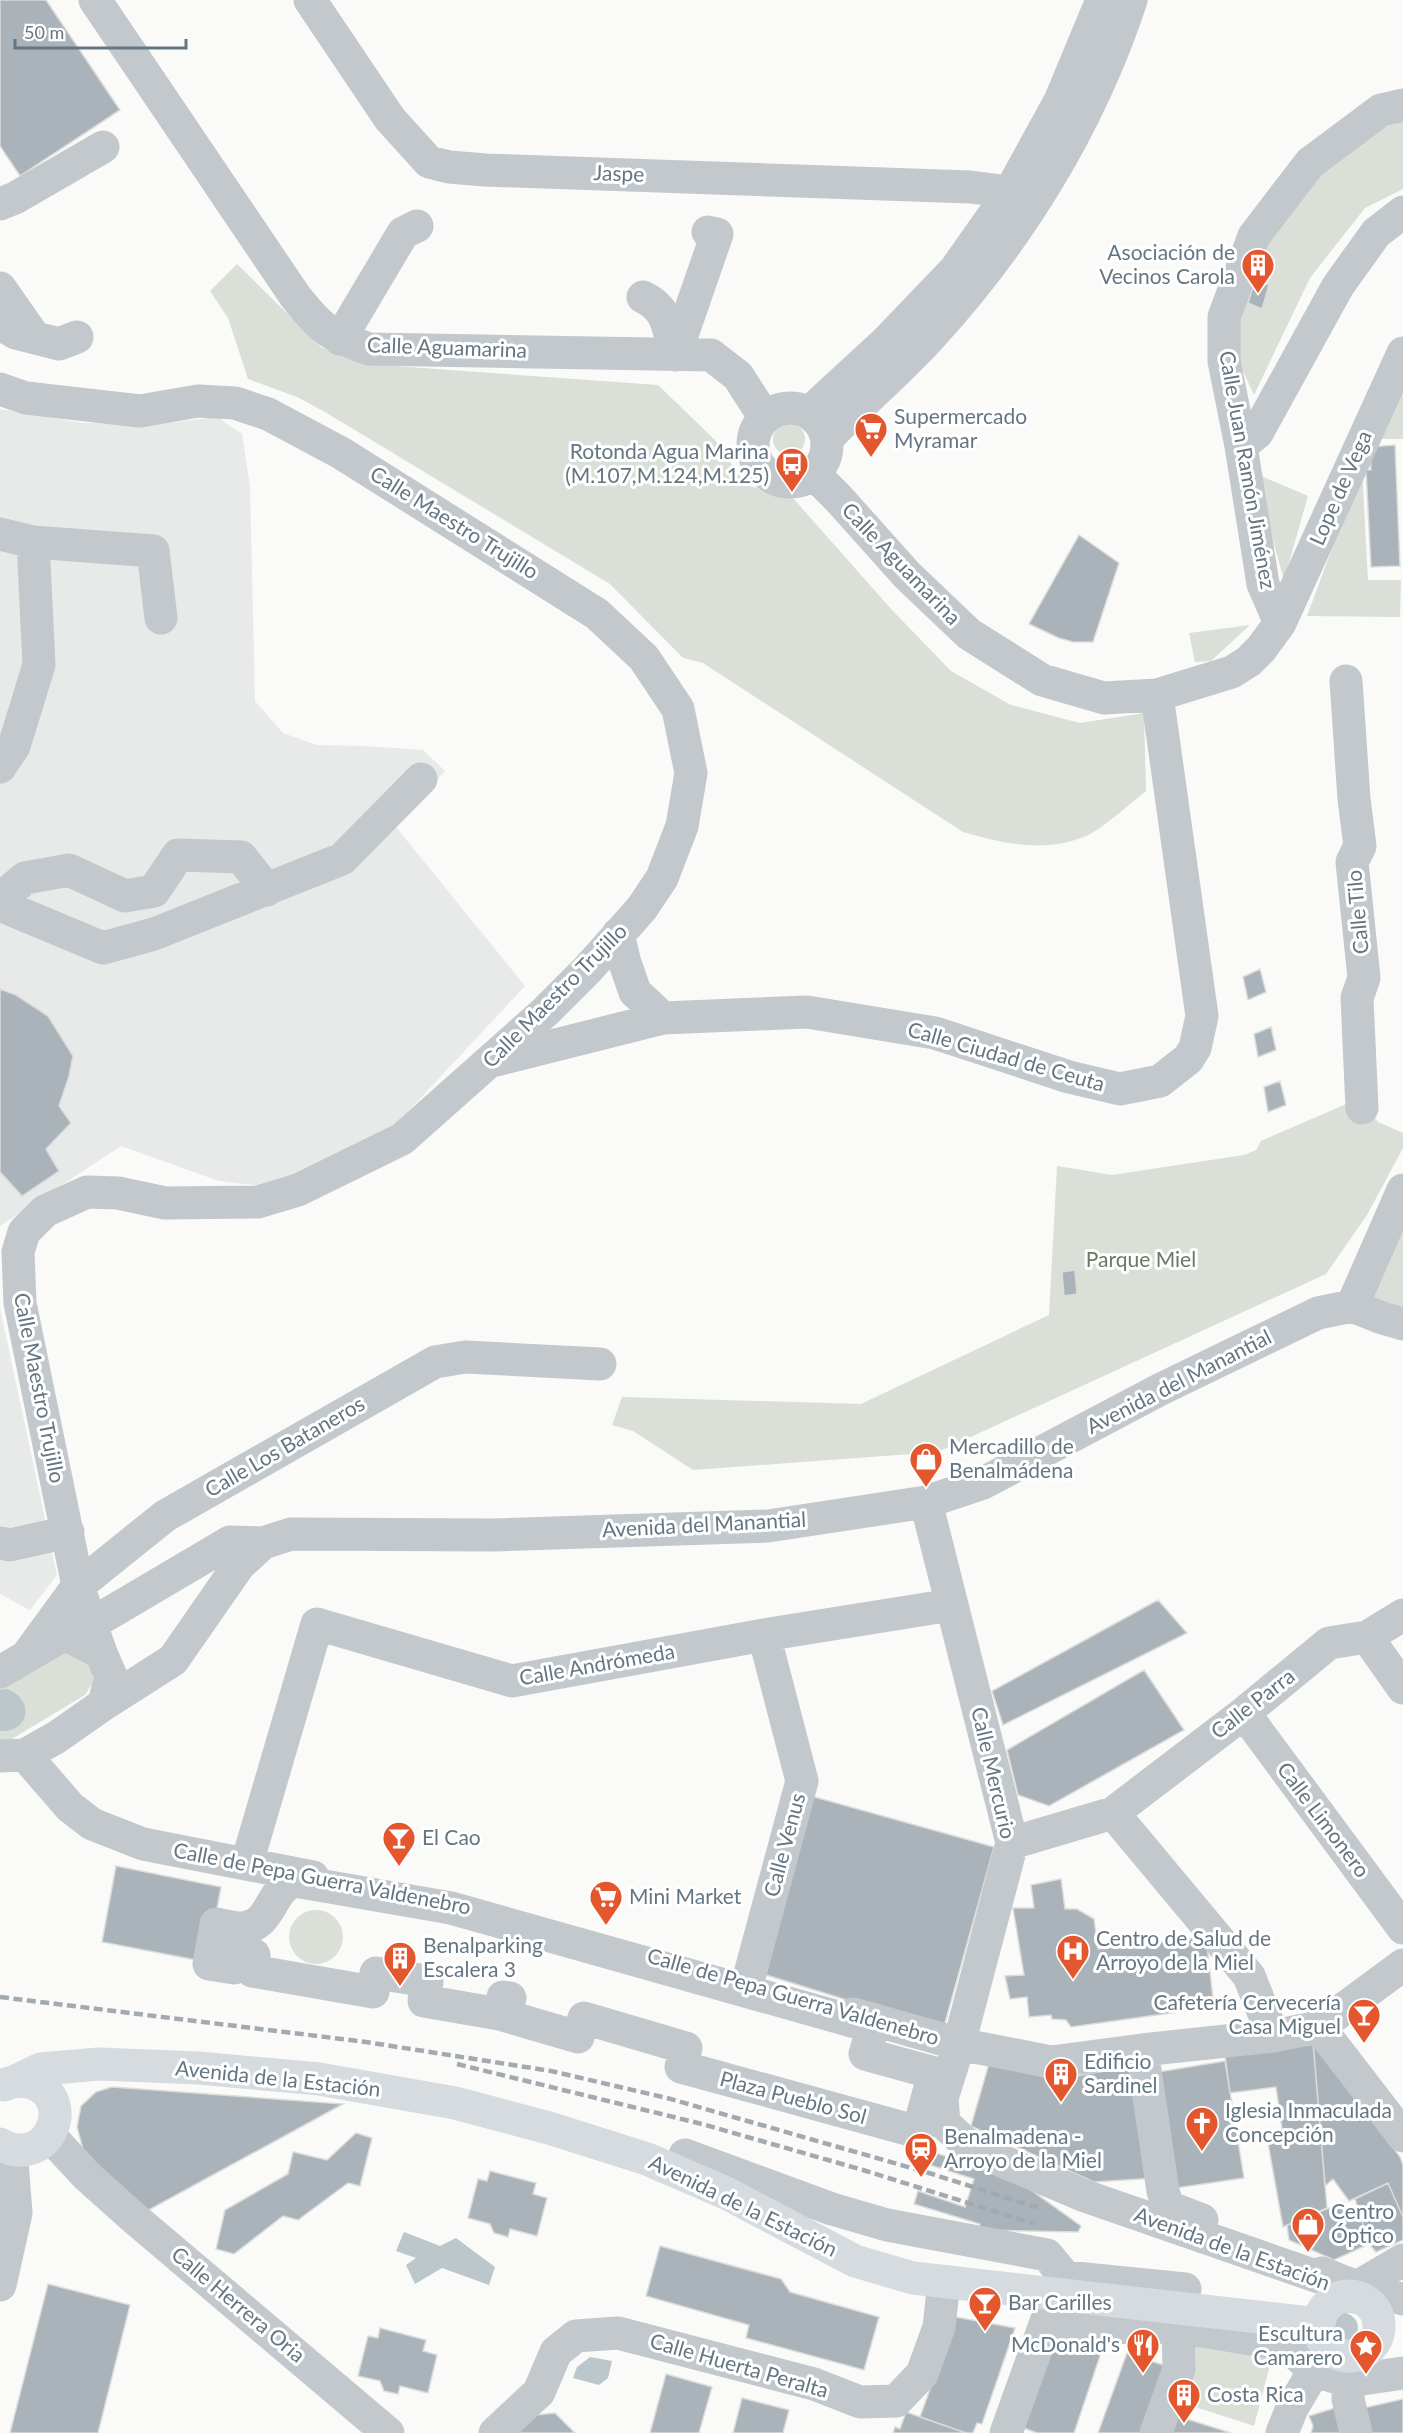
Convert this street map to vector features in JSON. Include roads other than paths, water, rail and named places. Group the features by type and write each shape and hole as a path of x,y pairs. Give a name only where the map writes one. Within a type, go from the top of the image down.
{"main road":[{"path":"29,2136 99,2064"},
{"name":"Avenida de la Estación","path":"6,2082 41,2069 99,2064 198,2068 319,2079 455,2103 549,2128 647,2159 726,2193 855,2261 913,2278 1319,2324"},
{"path":"6,2082 28,2082 39,2086 48,2094 29,2136"},
{"path":"1352,2294 1365,2301 1377,2315 1390,2337 1374,2343 1359,2355 1339,2354 1323,2343 1319,2324 1326,2306 1352,2294"}],"street":[{"name":"Calle Aguamarina","path":"95,0 295,296 317,324 339,339 369,349 711,356 738,376 765,418"},
{"name":"Jaspe","path":"310,0 390,119 429,162 449,167 485,170 970,187 1010,192"},
{"path":"818,426 886,342 955,270 1010,192 1060,101 1101,0"},
{"path":"818,426 860,404 929,338 1017,229 1089,105 1131,0"},
{"name":"Calle Juan Ramón Jiménez","path":"1280,623 1263,584 1241,446 1224,361 1224,317 1254,236 1310,163 1381,110 1403,105"},
{"path":"0,204 15,198 103,147"},
{"path":"1241,446 1257,433 1338,286 1376,233 1403,212"},
{"path":"339,339 403,233 417,226"},
{"path":"675,355 717,234 708,232"},
{"path":"0,288 35,338"},
{"path":"643,297 655,303 664,313 675,355"},
{"path":"0,324 16,333 59,344 77,337"},
{"name":"Lope de Vega","path":"1280,623 1403,353"},
{"name":"Calle Maestro Trujillo","path":"0,389 26,398 140,411 198,401 235,403 268,414 341,453 597,614 644,658 678,709 691,773 682,826 662,878 642,908 588,969 554,1002 402,1138 298,1190 258,1202 165,1203 118,1193 87,1192 45,1211 24,1232 18,1252 20,1303 68,1532 86,1637"},
{"path":"791,408 818,426 827,452 822,464 814,474 802,480 789,482 772,477 762,469 754,454 753,442 757,428 765,418 778,410 791,408"},
{"name":"Calle Aguamarina","path":"814,474 907,575 969,634 1042,680 1104,698 1157,695 1232,672 1249,661 1261,649 1280,623"},
{"path":"0,534 33,542 153,551 161,618"},
{"path":"0,767 14,746 39,665 33,542"},
{"name":"Calle Tilo","path":"1346,681 1360,846 1352,862 1364,978 1357,998 1362,1108"},
{"name":"Calle Ciudad de Ceuta","path":"488,1063 663,1018 807,1012 934,1033 1069,1077 1120,1089 1160,1081 1188,1059 1195,1048 1203,1016 1157,695"},
{"path":"0,905 103,948 174,926 342,859 421,779"},
{"path":"0,899 26,878 69,870 124,896 154,891 178,855 241,857 267,890"},
{"path":"162,878 174,926"},
{"path":"618,934 635,992 663,1018"},
{"path":"1403,1190 1352,1306 1403,1324"},
{"name":"Avenida del Manantial","path":"13,1664 86,1637 230,1542 264,1543 291,1534 493,1535 768,1526 926,1502 983,1483 1161,1389 1318,1313 1352,1306"},
{"name":"Calle Los Bataneros","path":"13,1664 78,1586 165,1516 435,1362 465,1356 600,1364"},
{"name":"Calle Mercurio","path":"926,1502 1012,1843 959,2044 942,2098 944,2123 974,2148"},
{"path":"0,1543 10,1545 68,1532"},
{"name":"Avenida del Manantial","path":"12,1755 57,1737 173,1660 239,1565 264,1543"},
{"name":"Calle Andrómeda","path":"247,1863 317,1624 512,1682 765,1635 951,1605"},
{"name":"Calle Parra","path":"1113,1813 1244,1713 1329,1643 1367,1637 1403,1615"},
{"name":"Calle Venus","path":"747,1985 802,1781 765,1635"},
{"path":"86,1637 111,1676 104,1704"},
{"path":"1367,1637 1403,1688"},
{"name":"Calle Limonero","path":"1244,1713 1403,1928"},
{"name":"Calle de Pepa Guerra Valdenebro","path":"12,1755 92,1824 143,1844 247,1863 268,1870 451,1900 959,2044 1050,2062 1273,2036 1319,2027"},
{"path":"1012,1843 1113,1813 1249,1976 1273,2036"},
{"name":"Plaza Pueblo Sol","path":"295,1881 451,1908 873,2027 866,2054 934,2073 918,2132 681,2067 686,2048 584,2018 578,2037 506,2016 510,1998 503,1996 499,2014 424,2001 427,1982 376,1973 373,1992 252,1971 254,1955 237,1953 234,1968 210,1964 216,1924 241,1928 257,1923 270,1910 279,1891 286,1884 295,1881"},
{"path":"1403,1965 1319,2027 1403,2136"},
{"path":"1142,2050 1163,2191 1168,2207 1277,2248 1293,2261 1352,2294 1403,2299"},
{"name":"Avenida de la Estación","path":"845,2105 974,2148 1085,2196 1336,2283 1352,2294"},
{"path":"0,2285 16,2213 29,2136"},
{"name":"Calle Herrera Oria","path":"29,2136 87,2176 388,2433"},
{"path":"685,2155 832,2209 887,2225 1047,2255 1065,2277 1185,2289"},
{"path":"1352,2294 1403,2260"},
{"name":"Calle Huerta Peralta","path":"495,2433 539,2392 556,2352 576,2336 618,2332 814,2384 860,2402 896,2401 922,2373 939,2327 944,2282"},
{"path":"1006,2433 1056,2294"},
{"path":"1156,2433 1179,2369 1178,2327"},
{"path":"1065,2328 1178,2327 1287,2345 1314,2370 1348,2381 1403,2373"},
{"path":"1282,2433 1292,2408 1314,2370"},
{"path":"1348,2381 1348,2399 1356,2433"}],"railway":[{"path":"0,1997 366,2042 551,2071 667,2098 929,2173 1042,2209"},
{"path":"457,2064 702,2124 863,2170 1035,2224"}],"place":[{"name":"Asociación de Vecinos Carola","path":"1258,294"},
{"name":"Supermercado Myramar","path":"871,458"},
{"name":"Rotonda Agua Marina (M.107,M.124,M.125)","path":"792,493"},
{"name":"Mercadillo de Benalmádena","path":"926,1488"},
{"name":"El Cao","path":"399,1867"},
{"name":"Mini Market","path":"606,1926"},
{"name":"Centro de Salud de Arroyo de la Miel","path":"1073,1980"},
{"name":"Benalparking Escalera 3","path":"400,1987"},
{"name":"Cafetería Cervecería Casa Miguel","path":"1364,2044"},
{"name":"Edificio Sardinel","path":"1061,2103"},
{"name":"Iglesia Inmaculada Concepción","path":"1202,2152"},
{"name":"Benalmadena - Arroyo de la Miel","path":"921,2178"},
{"name":"Centro Óptico","path":"1308,2253"},
{"name":"Bar Carilles","path":"985,2332"},
{"name":"McDonald's","path":"1143,2374"},
{"name":"Escultura Camarero","path":"1366,2375"},
{"name":"Costa Rica","path":"1184,2424"}],"park label":[{"name":"Parque Miel","path":"1141,1260"}]}
